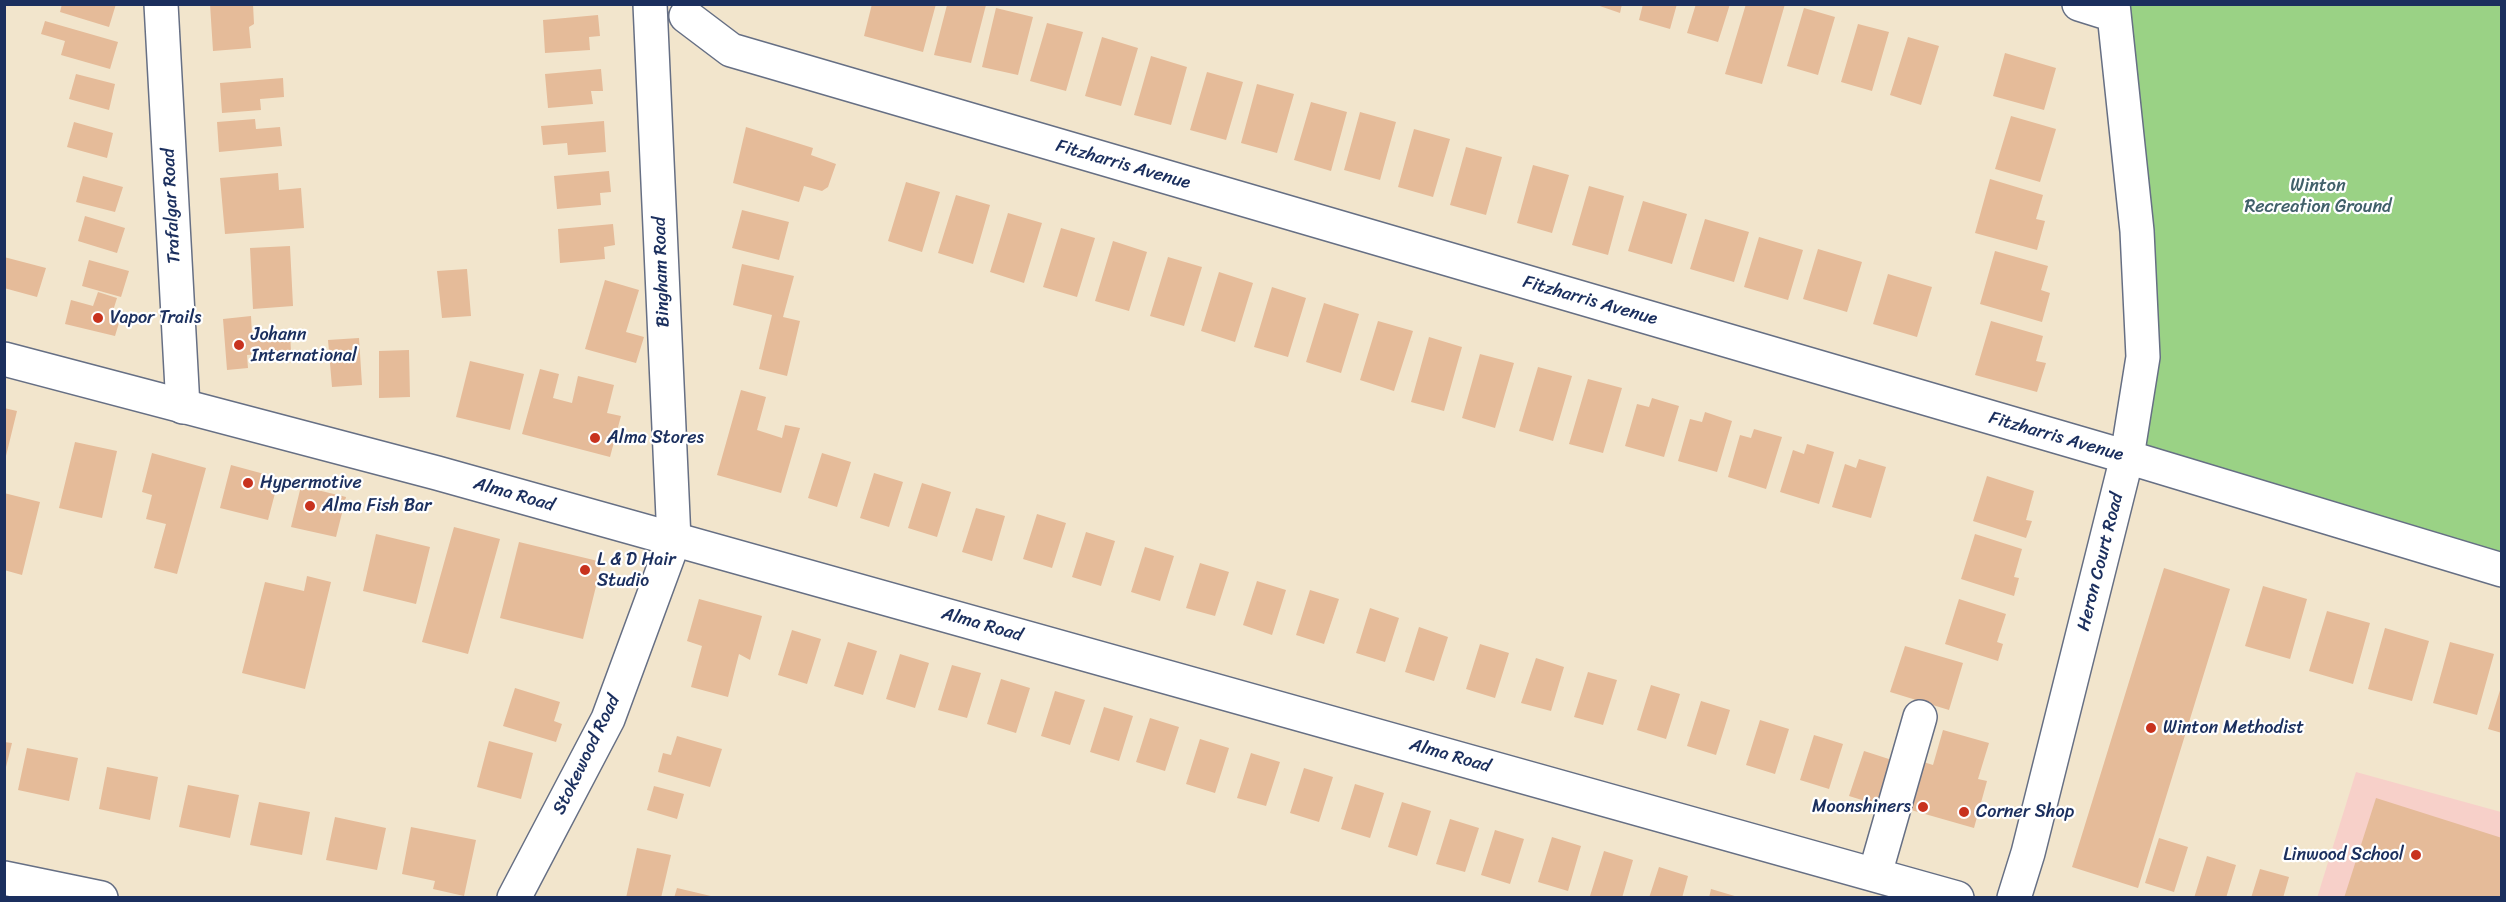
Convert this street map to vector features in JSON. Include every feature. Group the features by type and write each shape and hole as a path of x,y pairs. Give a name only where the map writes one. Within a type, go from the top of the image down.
{"street":[{"name":"Trafalgar Road","path":"161,4 183,407"},
{"path":"2079,4 2113,10"},
{"path":"650,18 694,10"},
{"name":"Fitzharris Avenue","path":"694,10 731,50 2127,458 2502,570"},
{"name":"Heron Court Road","path":"2014,897 2028,853 2127,458 2143,357 2137,231 2113,10"},
{"name":"Bingham Road","path":"650,18 674,540"},
{"name":"Alma Road","path":"4,360 437,473 1957,897"},
{"name":"Stokewood Road","path":"514,897 608,719 674,540"},
{"path":"1875,874 1920,717"},
{"path":"4,878 101,897"}],"shaded area":[{"name":"Linwood School","path":"2356,772 2501,812 2501,897 2317,898"}],"green space":[{"name":"Winton Recreation Ground","path":"2113,5 2501,5 2501,570 2127,457 2143,357"}],"building":[{"path":"62,4 116,4 109,27 60,12"},
{"path":"210,4 253,4 254,24 249,27 251,48 213,51"},
{"path":"872,4 936,4 923,52 864,36"},
{"path":"1594,4 1622,4 1620,13"},
{"path":"1643,4 1677,4 1670,29 1639,20"},
{"path":"1696,4 1730,4 1718,42 1687,33"},
{"path":"1746,4 1785,4 1762,84 1725,74"},
{"path":"947,5 986,5 971,63 934,55"},
{"path":"996,8 1033,17 1018,75 982,67"},
{"path":"1804,8 1835,17 1818,75 1787,66"},
{"path":"598,15 600,36 589,37 590,50 545,53 543,20"},
{"path":"45,21 118,42 110,69 61,55 65,41 41,34"},
{"path":"1047,23 1083,32 1066,91 1030,81"},
{"path":"1858,24 1889,32 1872,91 1841,82"},
{"path":"1102,37 1138,48 1121,106 1085,96"},
{"path":"1908,37 1939,46 1921,105 1890,95"},
{"path":"2005,53 2056,68 2044,110 1993,96"},
{"path":"1151,56 1187,67 1171,125 1134,115"},
{"path":"601,69 603,91 591,91 593,104 548,108 545,74"},
{"path":"1207,72 1243,82 1226,140 1190,130"},
{"path":"76,74 115,84 109,110 69,99"},
{"path":"283,78 284,97 260,99 261,110 222,113 220,83"},
{"path":"1257,84 1294,94 1277,153 1241,143"},
{"path":"1311,102 1347,112 1331,171 1294,160"},
{"path":"1360,112 1396,122 1380,180 1344,170"},
{"path":"2011,116 2056,129 2040,182 1995,169"},
{"path":"255,119 256,129 280,127 282,146 219,152 217,122"},
{"path":"604,121 606,152 568,155 567,143 543,145 541,126"},
{"path":"74,122 113,133 107,158 67,147"},
{"path":"746,127 813,148 811,155 836,164 828,187 822,191 804,186 799,202 733,183"},
{"path":"1414,129 1450,139 1433,197 1398,187"},
{"path":"1466,147 1502,157 1486,215 1450,205"},
{"path":"1533,165 1569,175 1552,233 1517,223"},
{"path":"609,171 611,192 600,193 601,205 557,209 554,176"},
{"path":"278,173 279,190 301,188 304,228 225,234 220,178"},
{"path":"83,176 123,187 115,212 76,202"},
{"path":"1990,179 2043,195 2036,219 2045,221 2037,250 1975,233"},
{"path":"906,182 940,192 922,252 888,241"},
{"path":"1589,186 1624,196 1608,255 1572,245"},
{"path":"956,195 990,205 973,264 938,253"},
{"path":"1643,201 1687,214 1672,264 1628,251"},
{"path":"742,210 789,222 779,260 732,248"},
{"path":"1008,213 1042,223 1024,283 990,272"},
{"path":"85,216 125,228 117,253 78,241"},
{"path":"1705,219 1749,232 1734,282 1690,269"},
{"path":"613,224 615,245 604,247 605,259 560,263 558,229"},
{"path":"1061,228 1095,238 1077,297 1043,287"},
{"path":"1759,237 1803,250 1788,300 1744,287"},
{"path":"1113,241 1147,252 1129,311 1095,301"},
{"path":"290,246 293,306 253,309 250,248"},
{"path":"1818,249 1862,262 1847,312 1803,299"},
{"path":"1995,251 2048,266 2041,290 2050,293 2042,322 1980,304"},
{"path":"4,257 46,268 37,297 4,288"},
{"path":"1168,257 1202,267 1184,326 1150,316"},
{"path":"89,260 129,271 121,297 82,286"},
{"path":"742,264 794,276 783,317 800,321 787,376 759,369 772,315 733,305"},
{"path":"467,269 471,316 442,318 437,271"},
{"path":"1219,272 1253,283 1235,342 1201,331"},
{"path":"1888,274 1932,287 1917,337 1873,324"},
{"path":"605,280 639,290 626,332 644,337 636,363 585,349"},
{"path":"1272,287 1306,298 1288,357 1254,347"},
{"path":"98,292 117,298 112,314 121,316 115,336 65,324 71,300 93,306"},
{"path":"1324,303 1359,314 1341,373 1306,362"},
{"path":"251,316 252,335 290,332 291,352 247,355 248,368 227,370 223,319"},
{"path":"1378,321 1413,331 1394,391 1360,380"},
{"path":"1991,321 2043,336 2036,361 2046,363 2037,392 1975,375"},
{"path":"1429,337 1462,347 1444,411 1411,402"},
{"path":"359,338 362,385 332,387 328,340"},
{"path":"409,350 410,397 379,398 379,351"},
{"path":"1480,354 1514,363 1495,428 1462,418"},
{"path":"470,361 524,374 510,430 456,417"},
{"path":"1538,367 1572,376 1553,441 1519,431"},
{"path":"540,369 559,374 553,398 572,403 578,376 614,385 607,413 621,416 610,457 522,434"},
{"path":"1588,379 1622,388 1603,453 1569,444"},
{"path":"741,390 766,397 757,430 782,438 785,425 800,428 781,493 717,475"},
{"path":"1652,398 1679,406 1664,457 1625,446 1637,404 1649,407"},
{"path":"4,408 17,411 5,460 4,460"},
{"path":"1705,412 1732,421 1717,472 1678,461 1690,419 1702,422"},
{"path":"1754,429 1782,437 1766,489 1728,477 1740,435 1751,438"},
{"path":"75,442 117,451 102,518 59,508"},
{"path":"1807,444 1834,452 1819,504 1780,492 1793,450 1804,454"},
{"path":"152,453 206,468 177,574 154,568 166,524 146,519 152,495 142,492"},
{"path":"822,453 851,462 837,507 808,498"},
{"path":"1859,459 1886,467 1871,518 1832,507 1845,464 1856,468"},
{"path":"231,465 279,478 268,520 220,508"},
{"path":"874,473 903,482 889,527 860,518"},
{"path":"1987,476 2034,491 2026,520 2032,521 2026,538 1973,521"},
{"path":"922,483 951,492 937,537 908,528"},
{"path":"301,486 346,497 336,537 291,527"},
{"path":"4,493 40,502 22,575 4,570"},
{"path":"976,508 1005,516 992,561 962,552"},
{"path":"1037,514 1066,523 1052,568 1023,559"},
{"path":"454,527 500,539 468,654 422,642"},
{"path":"1086,532 1115,541 1101,586 1072,577"},
{"path":"376,534 430,547 416,604 363,591"},
{"path":"1975,534 2022,549 2014,577 2019,578 2014,596 1961,579"},
{"path":"519,542 602,562 583,639 500,618"},
{"path":"1145,547 1174,556 1160,601 1131,592"},
{"path":"1200,563 1229,572 1215,616 1186,608"},
{"name":"Winton Methodist","path":"2164,568 2230,589 2138,888 2072,867"},
{"path":"307,576 331,582 305,689 242,673 265,582 304,591"},
{"path":"1257,581 1286,590 1272,635 1243,625"},
{"path":"2263,586 2307,599 2290,659 2245,646"},
{"path":"1310,590 1339,599 1324,644 1296,635"},
{"path":"699,599 762,616 750,660 739,654 728,697 691,687 702,646 687,641"},
{"path":"1959,599 2006,614 1997,642 2003,644 1998,661 1945,644"},
{"path":"1370,608 1399,618 1385,662 1356,653"},
{"path":"2327,611 2370,623 2353,684 2309,671"},
{"path":"1419,627 1448,637 1434,681 1405,672"},
{"path":"2385,628 2429,641 2412,701 2368,689"},
{"path":"792,630 821,639 807,684 778,675"},
{"path":"848,642 877,651 863,695 834,686"},
{"path":"2450,642 2494,654 2477,715 2433,703"},
{"path":"1480,644 1509,653 1495,698 1466,689"},
{"path":"1905,646 1963,663 1949,710 1890,692"},
{"path":"900,654 929,663 915,708 886,699"},
{"path":"1536,658 1564,667 1551,711 1521,703"},
{"path":"952,665 981,673 967,718 938,710"},
{"path":"1588,672 1617,680 1603,725 1574,717"},
{"path":"1001,679 1030,688 1016,733 987,724"},
{"path":"1651,685 1680,694 1666,739 1637,730"},
{"path":"2502,687 2502,733 2488,729"},
{"path":"515,688 560,702 554,721 562,724 556,742 503,726"},
{"path":"1055,691 1085,700 1070,745 1041,736"},
{"path":"1701,701 1730,710 1716,755 1687,746"},
{"path":"1104,707 1133,716 1119,761 1090,752"},
{"path":"1150,718 1179,727 1165,771 1136,762"},
{"path":"1760,720 1789,729 1775,774 1746,765"},
{"path":"1943,730 1989,743 1978,779 1987,781 1974,828 1904,808 1917,760 1933,765"},
{"path":"1814,735 1843,744 1829,789 1800,780"},
{"path":"677,736 722,749 710,787 658,772 663,753 671,755"},
{"path":"1200,739 1229,748 1215,793 1186,784"},
{"path":"489,741 533,753 521,799 477,787"},
{"path":"4,742 12,743 5,771 4,771"},
{"path":"27,748 78,758 69,801 18,790"},
{"path":"1864,751 1892,760 1878,805 1849,796"},
{"path":"1251,753 1280,762 1266,806 1237,798"},
{"path":"107,767 158,777 150,820 99,809"},
{"path":"1304,768 1333,777 1319,822 1290,813"},
{"path":"1355,784 1384,793 1370,838 1341,829"},
{"path":"188,785 239,795 230,838 179,827"},
{"path":"654,786 684,794 677,819 647,810"},
{"name":"Linwood School","path":"2376,798 2502,838 2502,898 2344,898"},
{"path":"259,802 310,812 302,855 250,845"},
{"path":"1402,802 1431,811 1417,856 1388,847"},
{"path":"335,817 386,828 377,870 326,860"},
{"path":"1450,819 1479,828 1465,872 1436,864"},
{"path":"411,827 476,840 464,896 433,889 435,881 402,874"},
{"path":"1495,830 1524,839 1510,884 1481,875"},
{"path":"1552,837 1581,846 1568,891 1538,882"},
{"path":"2159,838 2188,847 2174,892 2145,883"},
{"path":"637,848 671,855 661,898 626,898"},
{"path":"1604,851 1633,860 1622,898 1590,896"},
{"path":"2207,856 2236,865 2226,898 2194,898"},
{"path":"1659,867 1688,876 1682,898 1649,898"},
{"path":"2260,869 2289,877 2283,898 2251,898"},
{"path":"677,888 715,897 715,898 674,898"},
{"path":"1711,889 1738,897 1738,898 1709,898"}],"place":[{"name":"Vapor Trails","path":"98,318"},
{"name":"Johann International","path":"239,345"},
{"name":"Alma Stores","path":"595,438"},
{"name":"Hypermotive","path":"248,483"},
{"name":"Alma Fish Bar","path":"310,506"},
{"name":"L & D Hair Studio","path":"585,570"},
{"name":"Winton Methodist","path":"2151,728"},
{"name":"Moonshiners","path":"1923,807"},
{"name":"Corner Shop","path":"1964,812"},
{"name":"Linwood School","path":"2416,855"}]}
